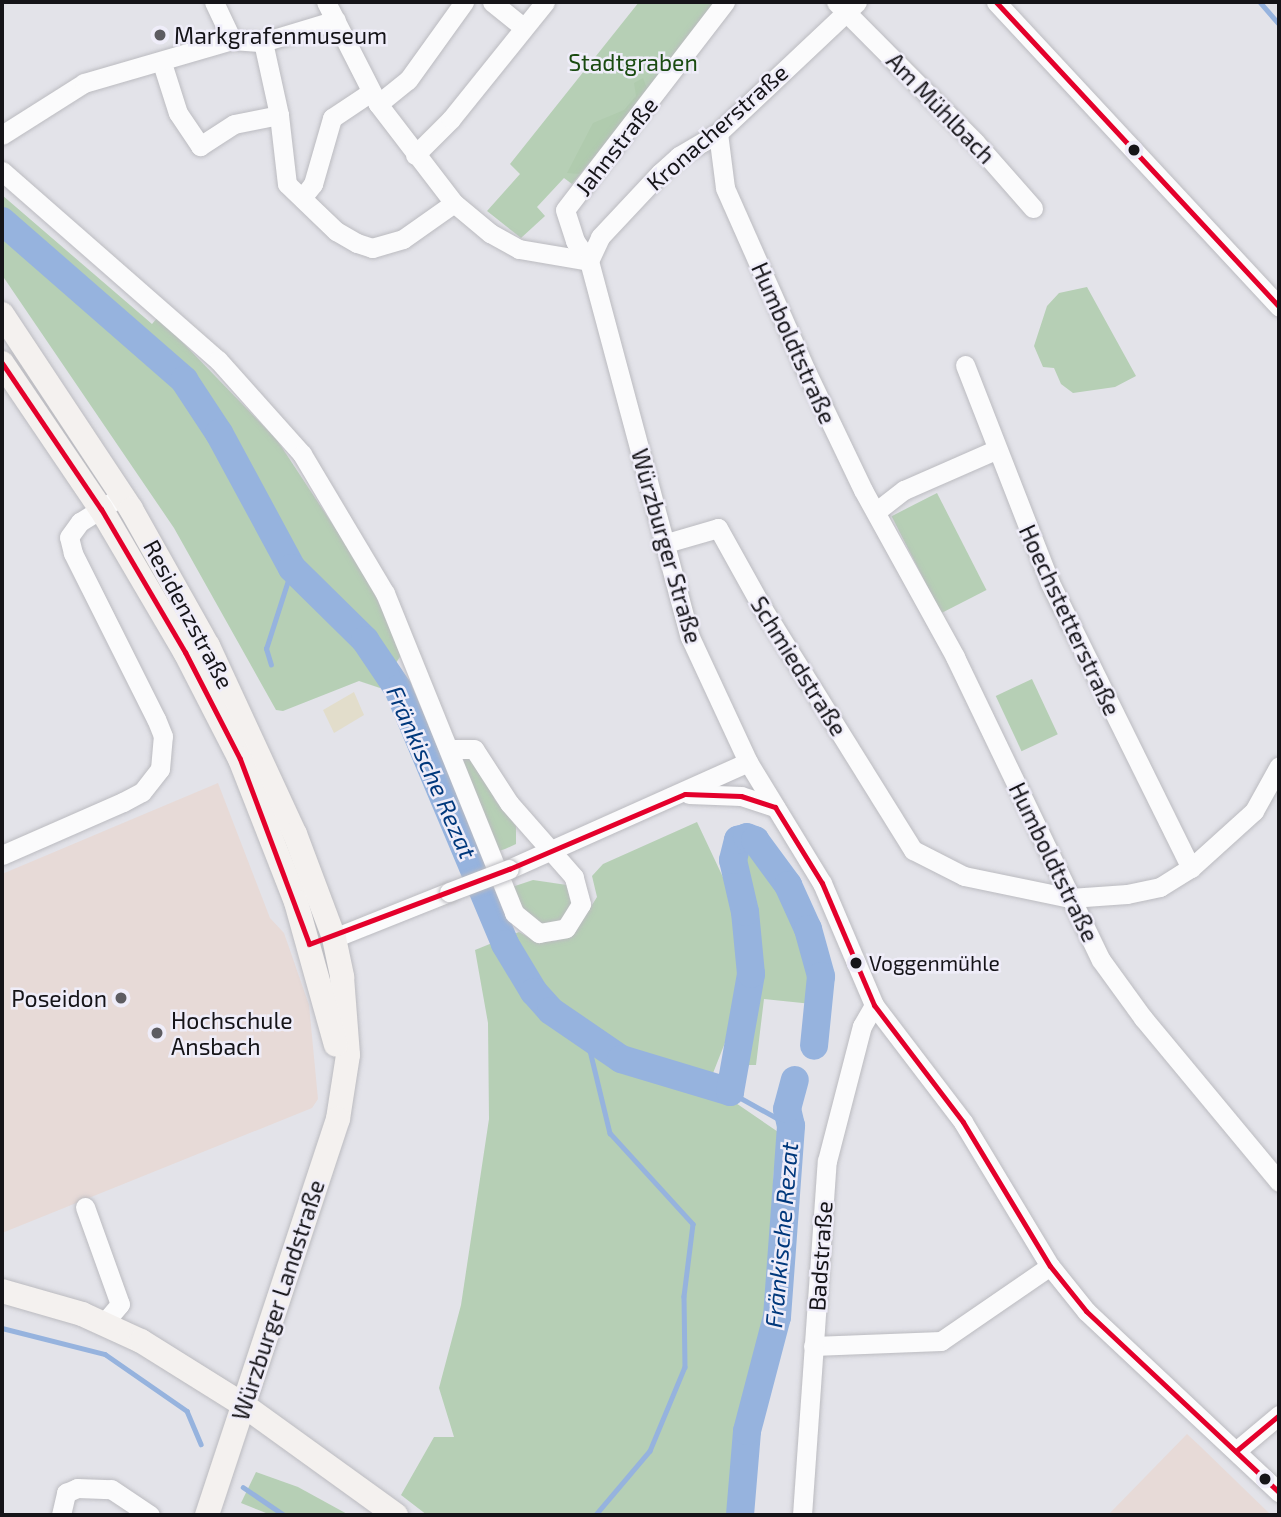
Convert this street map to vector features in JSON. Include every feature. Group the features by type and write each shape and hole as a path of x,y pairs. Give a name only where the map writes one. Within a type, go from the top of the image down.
{"main road":[{"name":"Residenzstraße","path":"2,314 122,496 255,738 334,938"},
{"name":"Residenzstraße","path":"2,363 101,509 185,652 240,759 309,944"},
{"path":"309,944 334,938"},
{"name":"Würzburger Landstraße","path":"207,1515 338,1119 348,1055 346,1006 334,938"},
{"name":"Würzburger Landstraße","path":"309,944 332,1026 342,1083"},
{"path":"2,1291 104,1323 242,1404 396,1515"}],"street":[{"path":"214,2 232,40"},
{"path":"326,2 374,98 454,203 490,233 519,250 589,261"},
{"path":"302,198 313,184 332,118 408,80 464,2"},
{"path":"492,2 523,27"},
{"path":"415,155 451,119 545,2"},
{"name":"Jahnstraße","path":"589,261 575,241 565,210 725,2"},
{"path":"996,2 1279,307"},
{"name":"Kronacherstraße","path":"589,261 600,237 679,156 718,133 846,5"},
{"name":"Am Mühlbach","path":"846,5 1033,208"},
{"path":"2,135 82,85 232,40 263,42 335,20"},
{"path":"263,42 279,115 287,184 336,231 372,248 403,239 454,203"},
{"path":"162,63 178,113 200,146 234,124 279,115"},
{"name":"Humboldtstraße","path":"718,133 725,188 849,464 878,510 955,657 1101,960 1143,1018 1279,1182"},
{"path":"679,156 703,159 722,170"},
{"path":"2,171 218,360 302,454 385,593 451,749 514,914 539,933 566,928 581,904 574,877 509,803 474,748 451,749"},
{"name":"Würzburger Straße","path":"589,261 690,638 748,762 822,883 874,1005 963,1122 1050,1266 1086,1311 1279,1492"},
{"name":"Hoechstetterstraße","path":"965,365 995,450 1050,583 1191,868"},
{"path":"878,510 936,474 995,450"},
{"path":"2,855 142,792 160,769 163,736 69,537 80,522 122,496"},
{"name":"Schmiedstraße","path":"663,544 718,528 763,610 913,850 964,876 1070,898"},
{"path":"334,938 509,869 685,794 748,762"},
{"path":"1070,898 1127,894 1160,887 1191,868 1254,811 1279,766"},
{"path":"685,794 741,796 775,807"},
{"name":"Badstraße","path":"802,1515 827,1161 862,1026 874,1005"},
{"path":"85,1207 120,1304 104,1323"},
{"path":"813,1346 941,1341 1050,1266"},
{"path":"1236,1451 1279,1415"},
{"path":"61,1515 66,1493 77,1488 111,1489 150,1515"}],"shaded area":[{"name":"Hochschule Ansbach","path":"218,783 270,918 284,933 309,1005 318,1099 312,1108 2,1233 2,874"},
{"path":"1187,1434 1201,1447 1271,1515 1108,1515"}],"green space":[{"name":"Stadtgraben","path":"639,2 715,2 656,83 572,184 564,178 537,207 545,216 521,238 487,211 520,174 510,164"},
{"path":"643,78 648,91 579,174 567,173 593,123 624,110 636,96 634,83"},
{"path":"2,195 152,324 158,317 277,440 362,569 403,652 380,688 359,681 283,711 276,710 174,528 2,275"},
{"path":"1087,287 1136,376 1115,387 1073,393 1061,384 1054,368 1043,367 1034,346 1047,306 1059,293"},
{"path":"937,493 986,590 941,613 892,516"},
{"path":"1032,679 1058,734 1022,751 996,696"},
{"path":"470,756 485,775 495,800 516,826 516,844 496,852 462,761"},
{"path":"697,822 729,890 743,970 739,1007 706,1091 727,1097 784,1136 774,1169 765,1317 736,1440 731,1515 427,1515 401,1495 434,1437 454,1437 439,1388 461,1305 489,1119 488,1023 475,950 519,932 533,940 556,941 575,932 597,897 592,876 603,864"},
{"path":"746,855 754,855 780,884 813,977 812,1004 764,999 756,1065 741,1065 760,959 743,864"},
{"path":"533,880 567,885 572,908 557,923 544,926 525,914 512,887"},
{"path":"256,1472 298,1487 349,1515 271,1515 241,1503"}],"sand":[{"path":"354,692 364,715 334,733 323,710"}],"waterway":[{"path":"1260,2 1279,24"},
{"name":"Fränkische Rezat","path":"2,221 184,380 219,433 292,568 365,640 398,689 505,944 534,992 551,1011 621,1059 730,1092 751,974 745,912 733,860 738,840 747,837 755,840 788,885 808,929 821,976 814,1046"},
{"path":"271,665 266,649 292,568"},
{"path":"587,1038 610,1133 693,1224 684,1296 685,1367 650,1451 596,1515"},
{"name":"Fränkische Rezat","path":"740,1515 747,1431 777,1317 791,1126 787,1109 795,1080"},
{"path":"730,1092 791,1126"},
{"path":"2,1328 105,1354 187,1411 201,1444"},
{"path":"243,1487 284,1515"}],"transit line":[{"path":"996,2 1279,307"},
{"path":"2,363 101,509 185,652 240,759 309,944 509,869 685,794 741,796 775,807 822,883 874,1005 963,1122 1050,1266 1086,1311 1279,1492"},
{"path":"1236,1451 1279,1415"}],"place":[{"name":"Markgrafenmuseum","path":"160,35"},
{"name":"Voggenmühle","path":"856,963"},
{"name":"Poseidon","path":"121,998"},
{"name":"Hochschule Ansbach","path":"157,1033"}]}
